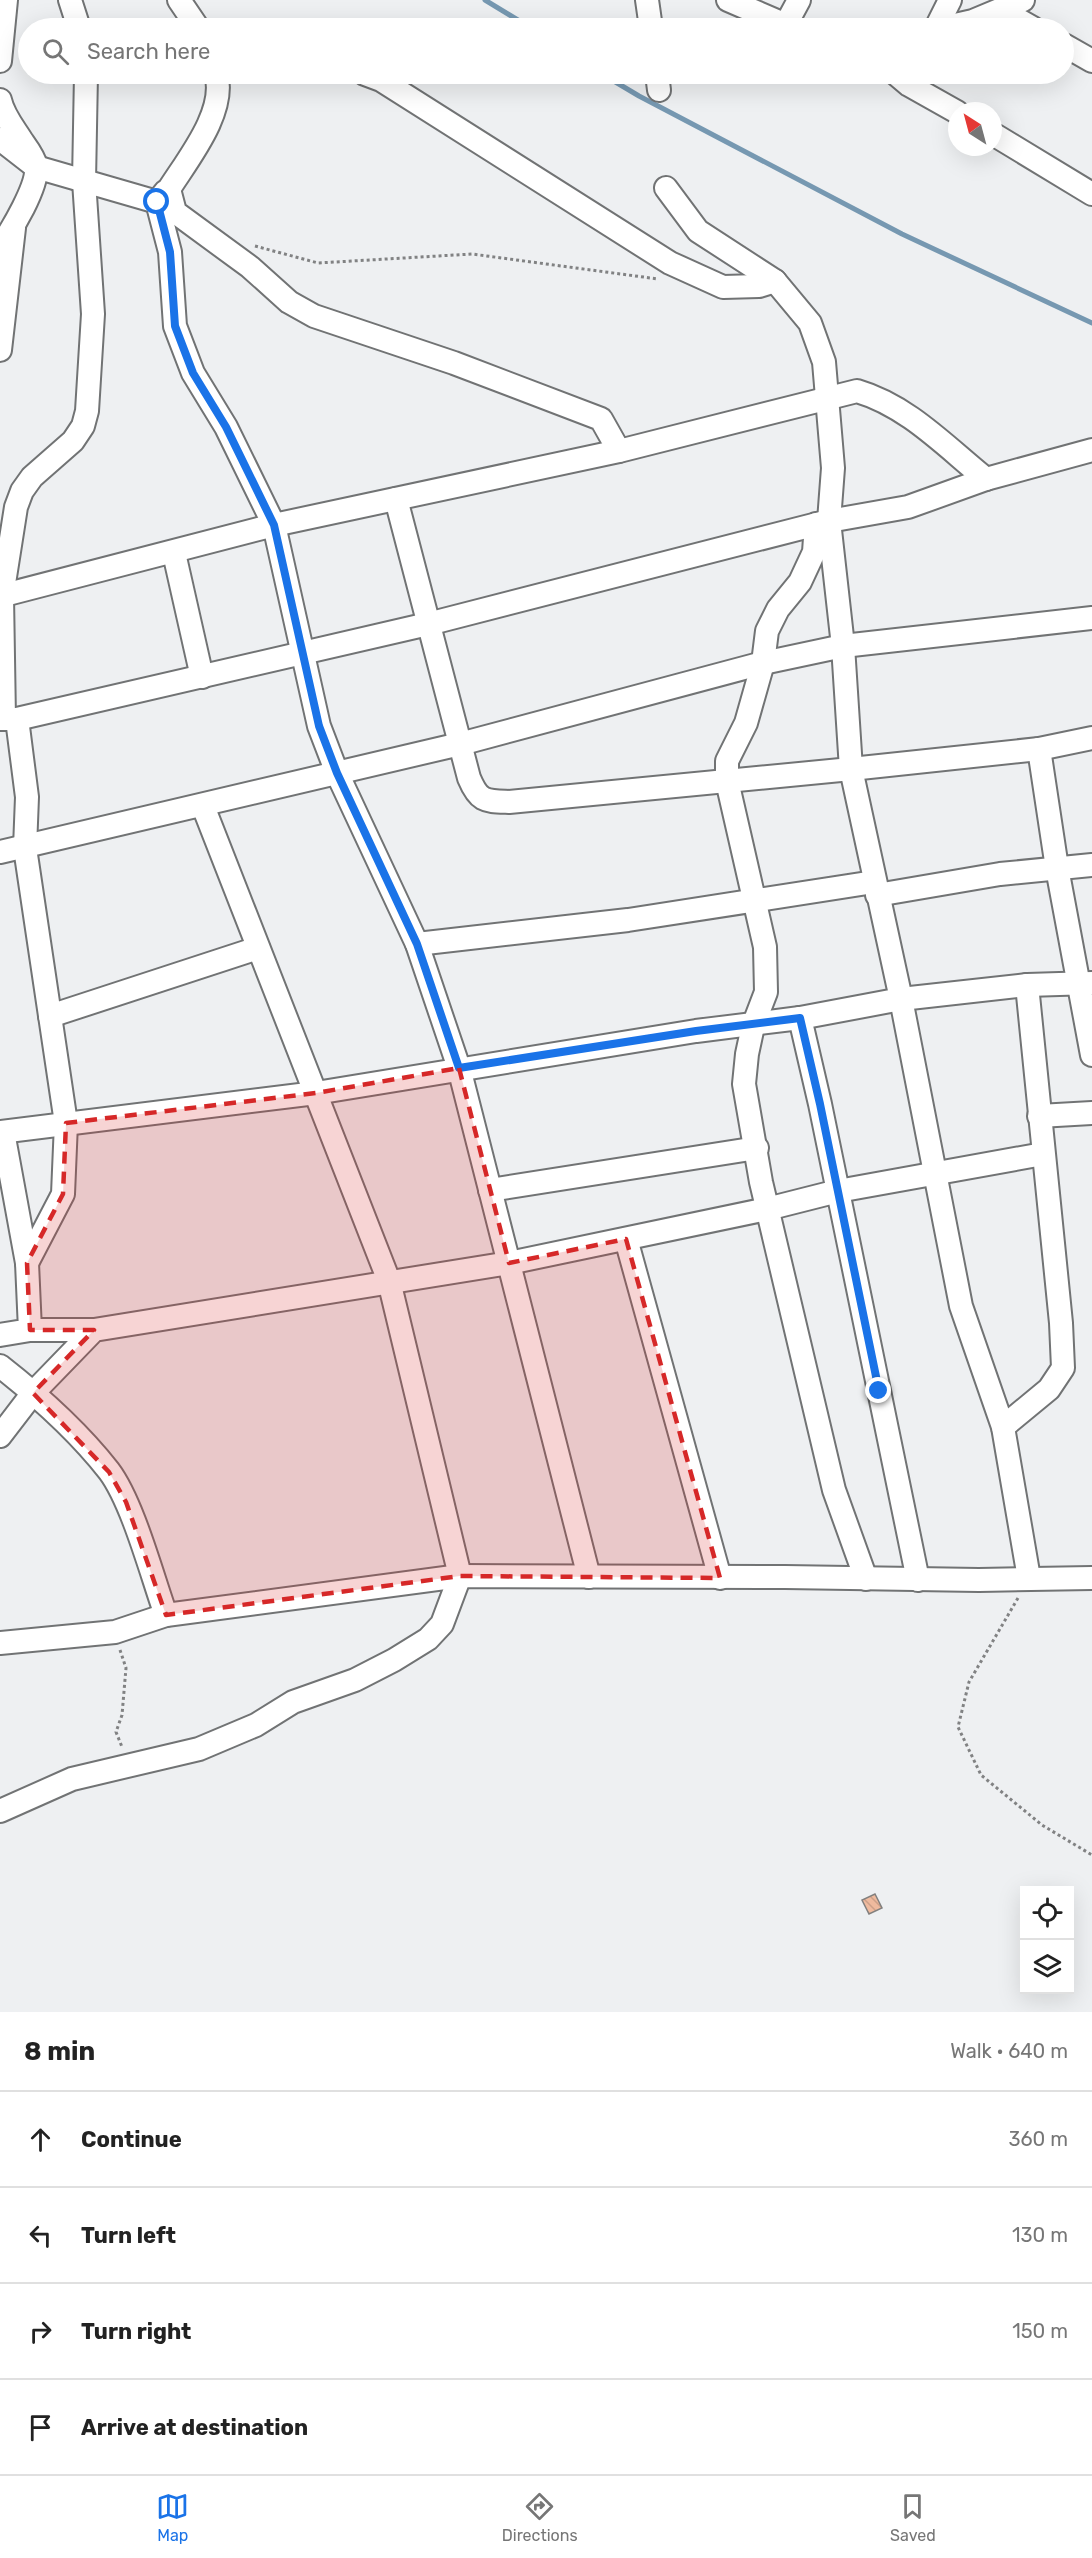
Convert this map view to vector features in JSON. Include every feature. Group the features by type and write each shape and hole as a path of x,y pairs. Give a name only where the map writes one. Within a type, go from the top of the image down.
{"street":[{"path":"0,61 6,0"},
{"path":"70,0 76,18"},
{"path":"179,0 191,18"},
{"path":"647,0 650,18"},
{"path":"728,0 769,18"},
{"path":"792,18 799,0"},
{"path":"941,18 950,0"},
{"path":"975,18 1023,0"},
{"path":"1001,10 1015,18"},
{"path":"1074,51 1092,62"},
{"path":"27,1263 63,1194 66,1123 25,848 27,797 7,719 1,596 16,507 22,491 32,477 73,441 83,426 87,411 93,314 84,181 86,84"},
{"path":"218,84 208,127 163,195 175,326 193,373 226,427 274,525 319,726 337,773 417,944 459,1068 589,1577"},
{"path":"387,84 670,263 723,287 759,286 775,281"},
{"path":"909,84 948,107"},
{"path":"0,100 2,109 36,167 28,198 15,227 0,247"},
{"path":"0,139 36,167 84,181 163,195 175,212 249,267 289,302 314,316 453,363 601,419 619,451"},
{"path":"1002,139 1092,194"},
{"path":"666,188 698,231 775,281 810,323 824,362 832,468 822,523 814,552 800,582 778,609 767,631 763,663 746,723 728,761 727,781 765,947 766,992 753,1026 744,1084 767,1209 795,1315 834,1490 866,1579"},
{"path":"0,350 15,227"},
{"path":"1,596 174,553 274,525 619,451 857,391 882,399 909,415 986,479"},
{"path":"7,719 202,677 428,624 822,523 908,507 986,479 1092,450"},
{"path":"396,500 475,794 487,801 509,802 851,769 1039,749 1092,738"},
{"path":"822,523 843,646 851,769 875,888 901,999 961,1306 1003,1427 1029,1578"},
{"path":"174,553 202,677"},
{"path":"0,852 25,848 95,828 203,806 460,744 763,663 843,646 1092,618"},
{"path":"1039,749 1057,868 1086,983 1092,1055"},
{"path":"0,1810 72,1779 199,1749 256,1725 292,1702 355,1680 428,1639 442,1624 460,1576 389,1281 203,806"},
{"path":"417,944 628,920 756,900 1092,865"},
{"path":"50,1016 258,948"},
{"path":"30,1330 27,1263 2,1132 316,1093 696,1031 753,1026 901,999 1027,985 1086,983"},
{"path":"1003,1427 1049,1389 1063,1368 1061,1323 1027,985"},
{"path":"800,1018 918,1580"},
{"path":"1039,1116 1092,1113"},
{"path":"490,1190 757,1148"},
{"path":"0,1335 30,1330 94,1330 509,1263 767,1209 838,1191 1043,1154"},
{"path":"626,1239 720,1578"},
{"path":"0,1436 33,1393 94,1330"},
{"path":"0,1366 33,1393 109,1472 126,1502 166,1615"},
{"path":"0,1643 115,1632 166,1615 460,1576 918,1580 1092,1578"}],"path":[{"path":"247,244 318,263 472,254 665,280"},
{"path":"1029,1578 969,1682 958,1727 981,1775 1042,1825 1092,1855"},
{"path":"115,1632 126,1668 123,1715 116,1731 122,1752 115,1768"}],"highlighted area":[{"path":"459,1068 509,1263 626,1239 720,1578 460,1576 166,1615 126,1502 109,1472 33,1393 94,1330 30,1330 27,1263 63,1194 66,1123 316,1093"}],"building":[{"path":"875,1894 882,1908 869,1914 862,1900"}],"waterway":[{"path":"485,0 515,18"},
{"path":"619,84 902,234 1092,323"}],"route":[{"path":"157,202 170,252 175,326 193,373 226,427 274,525 319,726 337,773 417,944 459,1068 696,1031 753,1026 800,1018 879,1391"}]}
